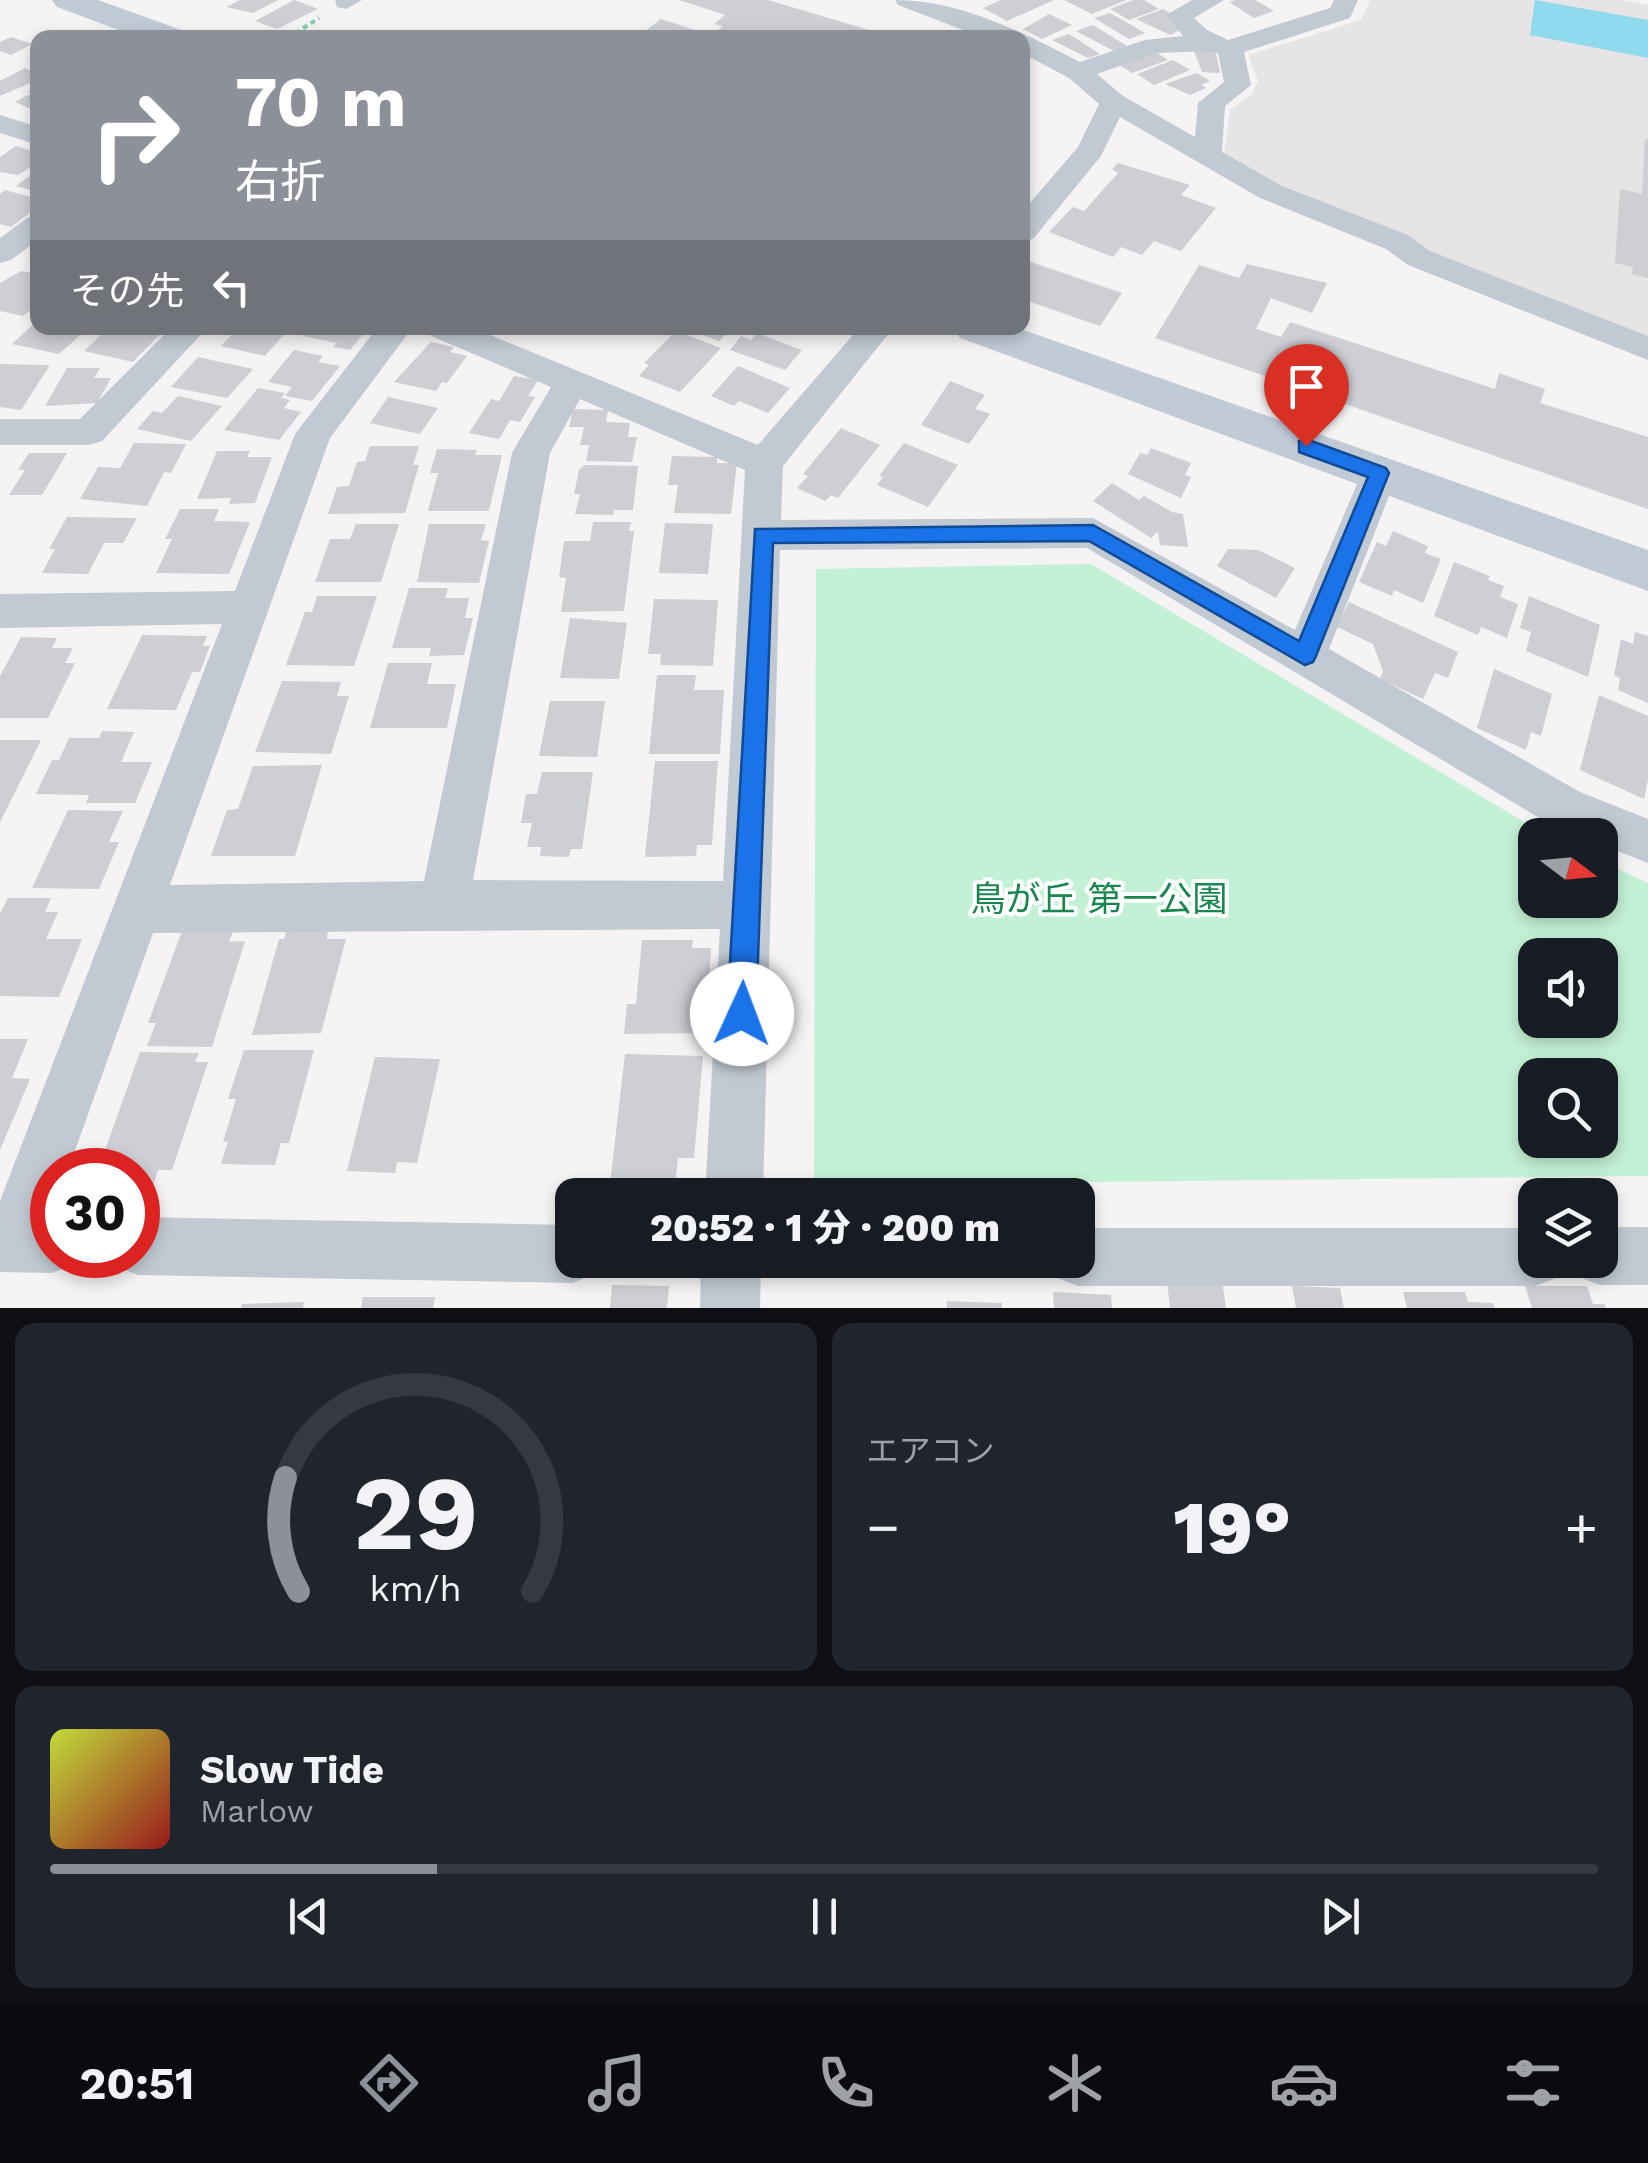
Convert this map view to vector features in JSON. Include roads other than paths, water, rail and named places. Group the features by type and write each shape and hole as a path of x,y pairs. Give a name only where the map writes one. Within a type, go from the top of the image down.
{"street":[{"path":"68,0 150,30"},
{"path":"907,0 988,30"},
{"path":"1078,72 1154,45 1219,46 1341,13 1346,0"},
{"path":"1199,1 1179,15 1190,31 1219,46 1238,85 1212,103 1207,157"},
{"path":"1030,46 1078,72 1113,102 1271,192 1397,242 1419,258 1648,349"},
{"path":"1030,223 1092,150 1113,102"},
{"path":"0,123 30,134"},
{"path":"0,253 30,231"},
{"path":"0,432 89,432 183,335"},
{"path":"22,1244 137,909 314,434 390,335"},
{"path":"460,335 764,462"},
{"path":"735,1178 764,462 870,335"},
{"path":"995,335 1648,571"},
{"path":"444,904 530,453 573,380"},
{"path":"1305,656 1379,473"},
{"path":"762,535 1093,533 1564,806 1648,841"},
{"path":"0,611 249,607"},
{"path":"137,909 746,905"},
{"path":"160,1246 555,1254"},
{"path":"1095,1258 1518,1256"},
{"path":"1618,1256 1648,1256"},
{"path":"730,1308 731,1278"}],"water":[{"path":"1535,0 1648,20 1648,58 1530,35"}],"park label":[{"name":"鳥が丘 第一公園","path":"1099,899"}]}
